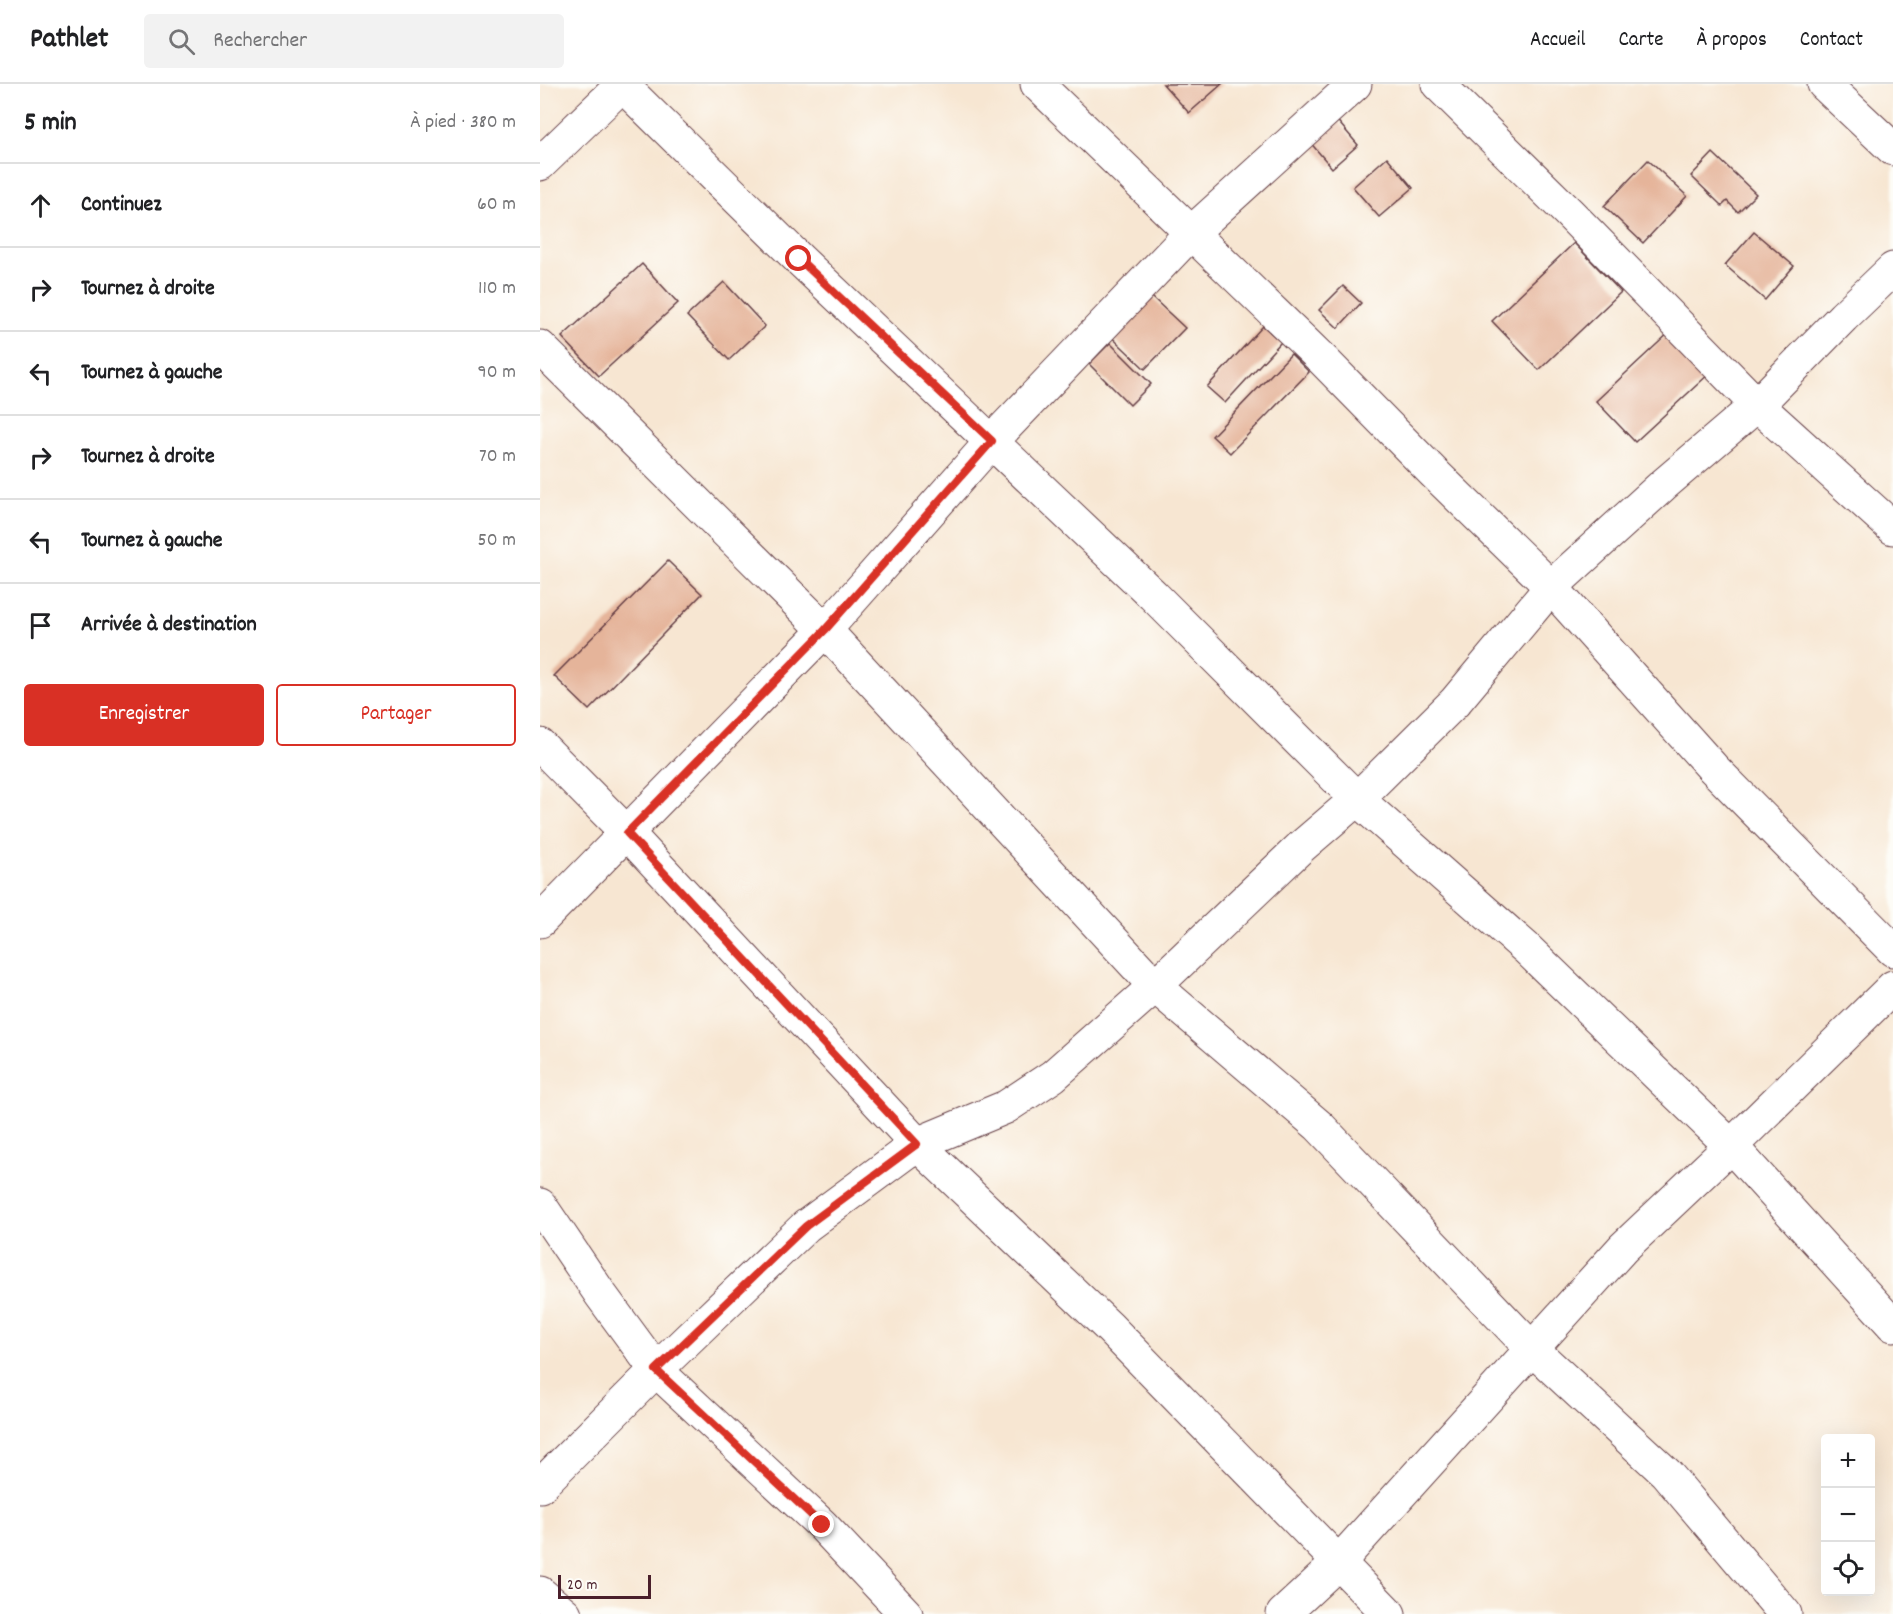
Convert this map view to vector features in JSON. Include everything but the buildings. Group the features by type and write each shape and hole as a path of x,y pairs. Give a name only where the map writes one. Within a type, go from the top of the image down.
{"street":[{"path":"540,164 622,84 799,259 1153,595 1357,799 1526,948 1731,1146 1893,1325"},
{"path":"1037,84 1323,360 1551,587 1713,768 1893,950"},
{"path":"540,921 825,630 992,441 1191,233 1355,84"},
{"path":"1438,84 1570,214 1756,405 1893,528"},
{"path":"1824,84 1893,149"},
{"path":"540,1486 656,1370 806,1226 917,1144 1006,1107 1053,1076 1155,986 1300,847 1357,799 1455,702 1551,587 1662,486 1756,405 1893,269"},
{"path":"540,347 825,630 1155,986 1319,1126 1532,1348 1666,1473 1785,1614"},
{"path":"540,745 627,833 917,1144 1110,1328 1389,1614"},
{"path":"1283,1614 1338,1563 1623,1248 1893,987"},
{"path":"540,1205 601,1295 656,1370 822,1525 906,1614"},
{"path":"540,1593 566,1614"}],"route":[{"path":"799,259 992,441 825,630 627,833 917,1144 806,1226 656,1370 822,1525"}]}
